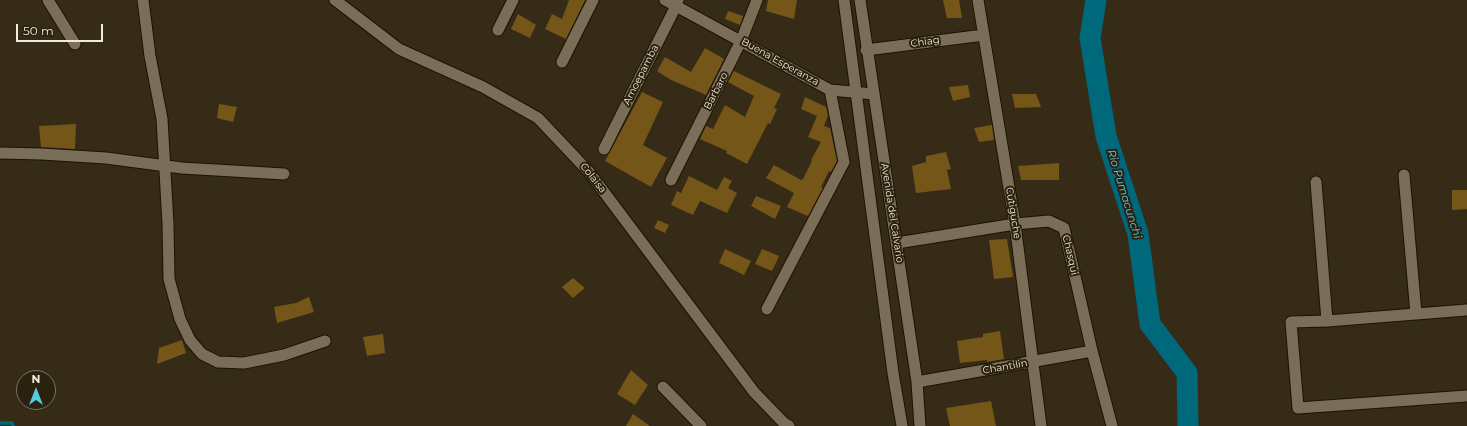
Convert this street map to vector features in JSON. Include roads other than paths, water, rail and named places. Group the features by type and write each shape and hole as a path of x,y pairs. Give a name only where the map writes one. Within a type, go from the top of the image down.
{"street":[{"path":"48,0 75,44"},
{"path":"143,0 150,56 162,119 168,224 169,279 180,319 190,340 202,354 218,362 244,363 284,355 326,341"},
{"name":"Colaisa","path":"335,0 399,48 483,87 538,118 589,172 754,392 784,425"},
{"path":"498,30 513,0"},
{"path":"562,62 593,0"},
{"name":"Buena Esperanza","path":"665,0 677,3 741,41 830,90 844,162 767,309"},
{"name":"Barbaro","path":"671,180 741,41 757,0"},
{"name":"Avenida del Calvario","path":"844,0 893,373 902,426"},
{"name":"Avenida del Calvario","path":"860,0 866,50 897,243 917,382 920,426"},
{"name":"Cutiguche","path":"978,0 1015,224 1041,426"},
{"name":"Amoepamba","path":"604,150 677,3"},
{"name":"Chiag","path":"866,50 984,35"},
{"path":"830,90 874,94"},
{"path":"0,153 106,158 164,167 284,174"},
{"path":"1404,174 1416,314"},
{"path":"1316,182 1327,321"},
{"name":"Chasqui","path":"897,243 1049,220 1064,228 1092,351 1112,426"},
{"path":"1467,310 1327,321 1291,322 1298,408 1467,396"},
{"name":"Chantilin","path":"917,382 1092,351"},
{"path":"663,386 701,426"}],"waterway":[{"name":"Rio Pumacunchi","path":"1096,0 1090,38 1106,136 1138,234 1150,324 1187,373 1188,426"},
{"path":"0,423 12,423 13,426"}]}
